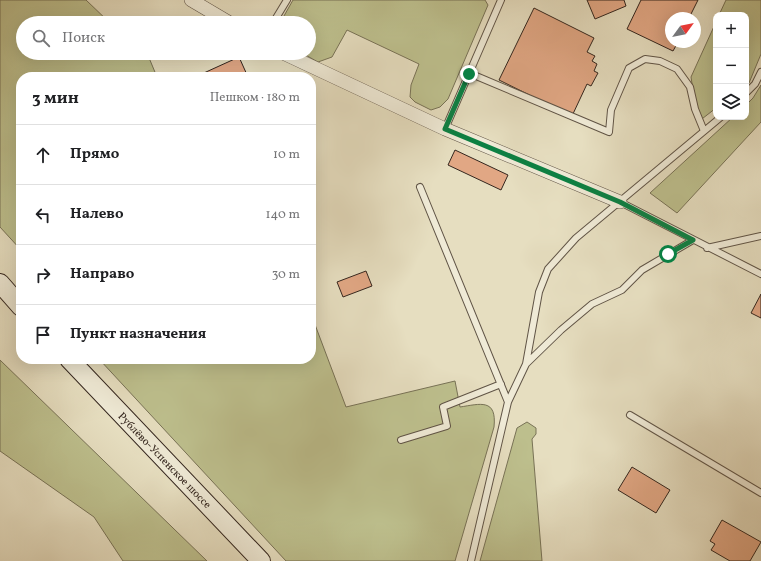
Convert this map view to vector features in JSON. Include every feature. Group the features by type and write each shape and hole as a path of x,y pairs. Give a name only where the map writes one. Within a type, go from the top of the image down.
{"main road":[{"path":"0,284 16,301"},
{"name":"Рублёво-Успенское шоссе","path":"74,364 261,561"}],"street":[{"path":"191,0 218,16"},
{"path":"298,60 445,129 620,202"}],"lane":[{"path":"277,16 286,0"},
{"path":"445,129 501,0"},
{"path":"469,74 609,132 611,110 629,68 645,59 660,61 677,69 690,87 695,109 704,131"},
{"path":"749,90 755,84 761,72"},
{"path":"471,561 508,402 526,364 539,292 548,269 576,238 717,120"},
{"path":"420,187 508,402"},
{"path":"620,202 707,248 761,274"},
{"path":"707,248 761,236"},
{"path":"526,364 561,330 592,304 622,290 642,270 693,240"},
{"path":"401,440 447,426 443,407 501,384"},
{"path":"630,415 761,493"}],"green space":[{"path":"0,0 86,0 103,16 16,16 16,60 150,60 155,72 16,72 16,245 0,227"},
{"path":"293,0 485,0 488,5 448,99 440,107 431,110 415,102 410,97 411,85 419,64 347,30 332,57 318,62 314,60 316,60 316,16 284,16"},
{"path":"726,0 761,0 761,54 749,83 749,12 720,12"},
{"path":"713,29 713,110 698,122 691,77"},
{"path":"761,85 761,122 677,213 650,193 730,120 749,120 749,102"},
{"path":"316,327 346,407 455,381 460,407 480,404 490,407 493,411 494,427 455,561 286,561 104,364 316,364"},
{"path":"0,360 207,561 123,561 94,517 0,451"},
{"path":"527,422 536,428 536,434 532,439 542,561 480,561 517,428"}],"building":[{"path":"587,0 624,0 626,6 595,19"},
{"path":"641,0 698,0 692,12 665,12 665,47 627,29"},
{"path":"534,8 594,38 587,52 595,56 592,61 597,64 594,71 598,73 591,86 587,84 572,116 499,80"},
{"path":"667,48 675,48 673,51"},
{"path":"232,60 240,60 246,72 206,72"},
{"path":"455,150 508,175 501,190 448,165"},
{"path":"366,271 372,286 343,297 337,282"},
{"path":"761,294 761,318 751,313"},
{"path":"632,467 670,490 656,513 618,490"},
{"path":"722,520 761,542 750,561 730,561 711,550 715,544 710,541"}],"route":[{"path":"469,74 445,129 620,202 693,240 668,254"}]}
